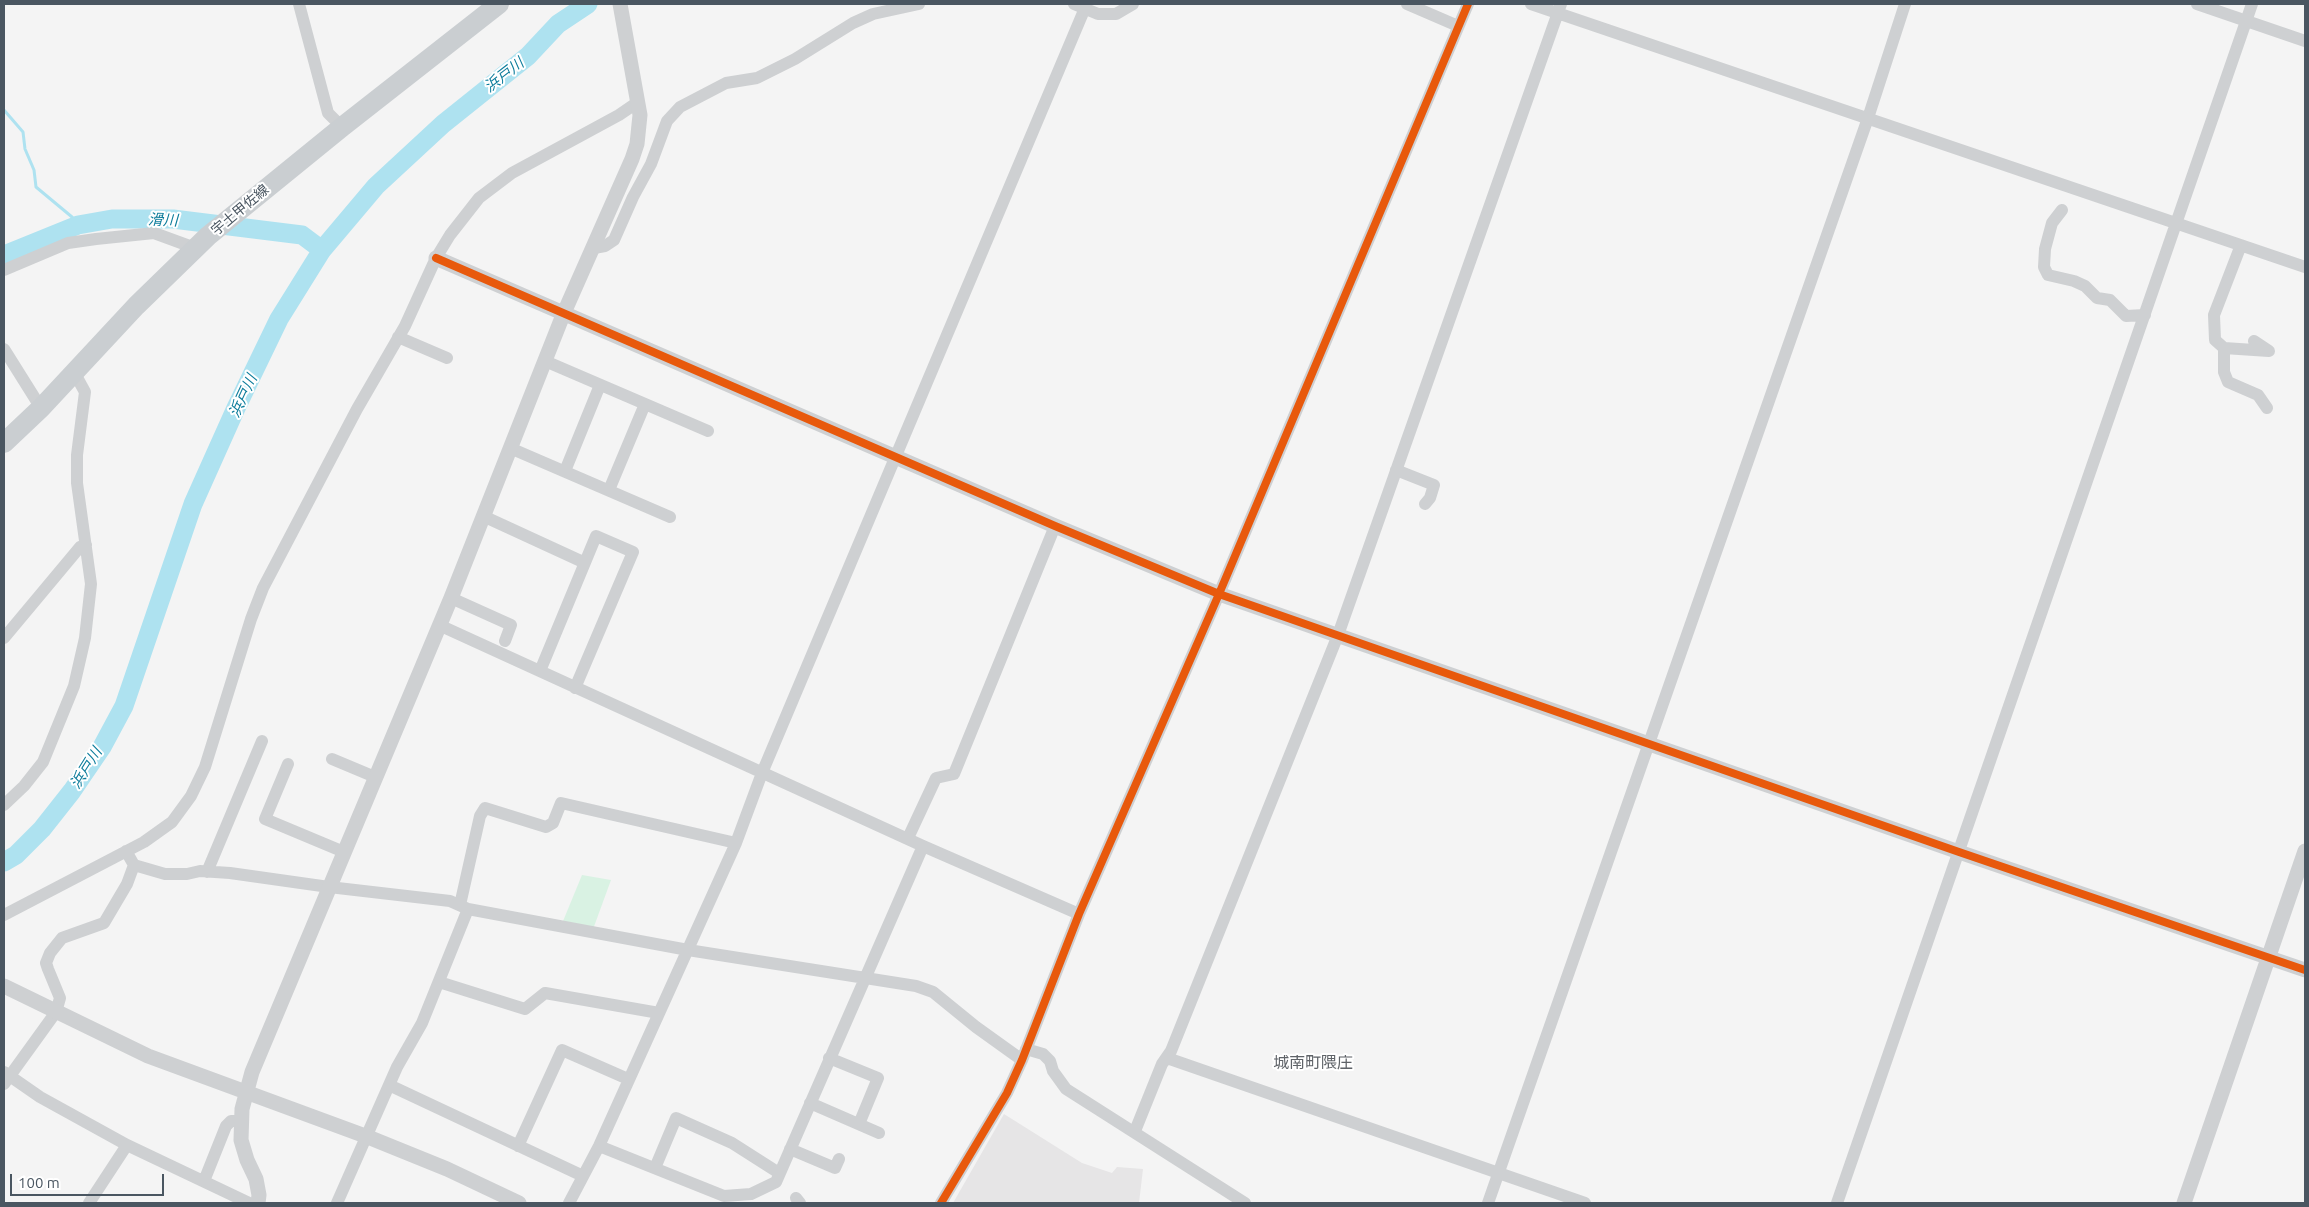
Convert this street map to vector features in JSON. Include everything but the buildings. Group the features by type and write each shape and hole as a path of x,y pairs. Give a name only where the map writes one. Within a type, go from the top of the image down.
{"main road":[{"name":"宇土甲佐線","path":"4,443 41,408 136,306 230,217 499,4"}],"street":[{"path":"299,4 328,113 342,127"},
{"path":"258,1203 259,1194 256,1178 247,1160 242,1140 241,1121 246,1091 252,1072 451,598 563,315 594,248 637,144 640,115 620,4"},
{"path":"594,248 605,246 614,240 633,197 651,164 667,121 680,107 726,83 757,78 795,59 852,22 874,14 919,4"},
{"path":"569,1203 599,1146 736,843 762,773 896,456 1079,6 1098,14 1116,14 1133,4"},
{"path":"1407,4 1458,26"},
{"path":"941,1203 1007,1092 1024,1055 1079,914 1219,594 1468,4"},
{"path":"1531,4 1559,8 1868,118 2305,267"},
{"path":"1488,1203 1868,118 1905,4"},
{"path":"2197,4 2305,41"},
{"path":"1837,1203 2252,4"},
{"path":"1135,1131 1162,1064 1167,1058 1338,635 1559,8"},
{"path":"4,915 144,842 172,822 191,796 205,766 251,619 264,588 357,409 398,337 436,258 459,223 486,193 512,173 619,115 637,97"},
{"path":"2062,210 2052,224 2045,249 2044,267 2048,275 2074,281 2085,286 2090,294 2097,298 2110,300 2126,316 2145,316"},
{"path":"4,270 68,243 96,239 154,233 202,242"},
{"path":"2241,245 2214,314 2215,340 2224,348 2269,351 2254,341"},
{"path":"436,258 563,315 896,456 1055,526 1219,594 1959,852 2305,970"},
{"path":"398,337 447,358"},
{"path":"2224,348 2224,372 2228,382 2258,395 2268,408"},
{"path":"4,349 41,408"},
{"path":"545,361 708,431"},
{"path":"4,805 24,786 43,762 74,686 89,615 90,584 77,483 77,455 85,392 74,372"},
{"path":"565,471 600,385"},
{"path":"609,490 645,404"},
{"path":"510,448 670,517"},
{"path":"1396,470 1434,485 1430,498 1425,504"},
{"path":"483,516 583,562"},
{"path":"908,838 936,778 954,774 1055,526"},
{"path":"540,672 583,562 596,536 633,552 575,688"},
{"path":"4,638 80,547 86,545"},
{"path":"451,598 511,625 504,641"},
{"path":"439,625 923,846 1079,914"},
{"path":"207,872 262,741"},
{"path":"332,759 375,778"},
{"path":"288,764 262,824 344,852"},
{"path":"337,1203 368,1137 389,1085 422,1022 439,982 464,907 480,816 485,808 546,826 553,823 561,803 736,843"},
{"path":"599,1146 724,1196 751,1194 776,1182 923,846"},
{"path":"126,851 134,865 165,874 207,872 450,901 464,907 688,950 916,986 933,992 976,1027 1024,1055 1043,1054 1050,1061 1053,1071 1066,1089 1135,1131 1244,1203"},
{"path":"2184,1203 2305,851"},
{"path":"134,865 126,884 104,923 62,938 50,953 46,963 60,998 56,1012 6,1078 127,1145 249,1203"},
{"path":"439,982 525,1009 546,993 659,1013"},
{"path":"4,986 148,1056 368,1137 447,1169 513,1202"},
{"path":"518,1146 562,1050 628,1079"},
{"path":"829,1058 878,1078 859,1124"},
{"path":"1167,1058 1585,1203"},
{"path":"389,1085 583,1176"},
{"path":"810,1103 879,1133"},
{"path":"655,1168 676,1118 732,1143 779,1173"},
{"path":"204,1181 226,1126 231,1121 241,1121"},
{"path":"89,1203 127,1145"},
{"path":"790,1149 835,1168 839,1159"}],"shaded area":[{"path":"1004,1114 1082,1163 1112,1173 1117,1167 1143,1169 1139,1203 953,1203"}],"green space":[{"path":"582,875 611,880 592,932 561,926"}],"waterway":[{"name":"浜戸川","path":"4,862 16,855 42,829 72,791 102,747 124,706 193,504 279,319 322,250 376,186 443,124 528,56 558,24 588,4"},
{"path":"4,110 23,132 25,149 34,170 36,187 72,217 78,225"},
{"name":"滑川","path":"4,255 78,225 112,219 173,219 302,235 322,250"}],"cycle path":[{"path":"941,1203 1007,1093 1022,1060 1079,914 1219,594 1468,4"},
{"path":"436,258 1055,526 1219,594 1959,852 2305,970"}],"district":[{"name":"城南町隈庄","path":"1313,1063"}]}
